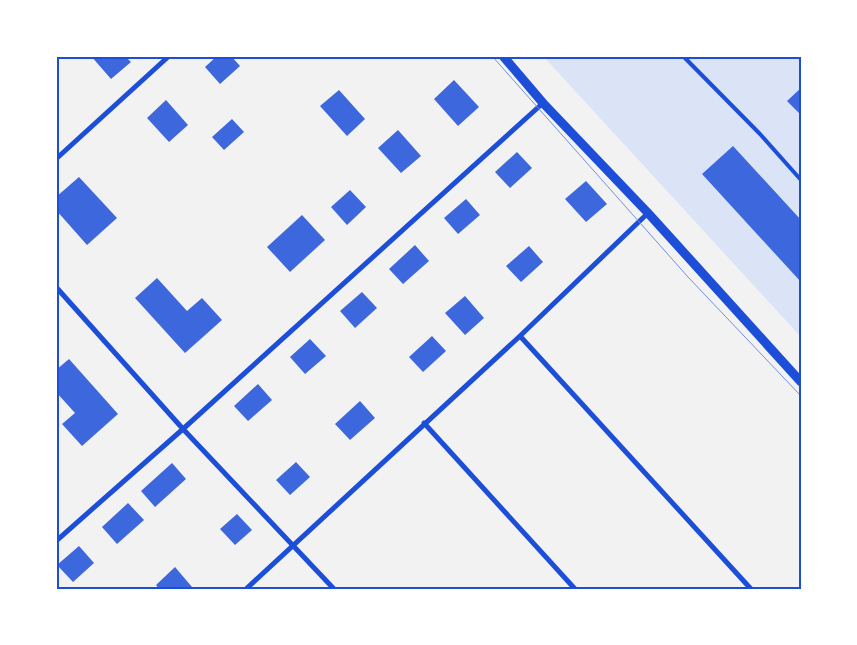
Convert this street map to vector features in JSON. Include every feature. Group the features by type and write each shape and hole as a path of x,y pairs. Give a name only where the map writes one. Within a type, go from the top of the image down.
{"street":[{"path":"56,158 169,56"},
{"path":"503,56 543,103 648,213 801,382"},
{"path":"56,541 183,429 543,103"},
{"path":"246,589 520,336 648,213"},
{"path":"56,287 183,429 334,589"},
{"path":"520,336 751,589"},
{"path":"424,423 575,589"}],"lane":[{"path":"683,56 760,134 801,180"}],"shaded area":[{"path":"543,56 801,56 801,337"}],"building":[{"path":"91,56 125,56 131,62 111,79"},
{"path":"217,56 231,56 240,66 220,84 205,67"},
{"path":"454,80 479,107 458,126 434,99"},
{"path":"801,88 801,115 787,101"},
{"path":"339,90 365,119 347,136 320,106"},
{"path":"166,100 188,125 169,142 147,118"},
{"path":"232,119 244,132 224,150 212,137"},
{"path":"398,130 421,156 401,173 378,148"},
{"path":"733,146 801,220 801,282 702,174"},
{"path":"517,152 532,168 510,188 495,172"},
{"path":"79,177 117,218 87,245 56,210 56,197"},
{"path":"586,181 607,204 586,222 565,199"},
{"path":"350,190 366,207 347,225 331,207"},
{"path":"466,199 480,215 458,234 444,218"},
{"path":"302,215 325,240 290,272 267,247"},
{"path":"415,245 429,261 403,284 389,269"},
{"path":"529,246 543,262 521,282 506,266"},
{"path":"157,278 187,311 202,298 222,320 185,353 135,298"},
{"path":"362,292 377,308 355,328 340,311"},
{"path":"465,296 484,318 465,335 445,313"},
{"path":"432,336 446,351 423,372 409,357"},
{"path":"310,339 326,356 305,374 290,357"},
{"path":"69,359 118,414 82,446 62,424 75,413 56,392 56,370"},
{"path":"258,384 272,400 248,421 234,406"},
{"path":"360,401 375,418 350,440 335,424"},
{"path":"296,462 310,477 290,495 276,480"},
{"path":"172,463 186,479 155,507 141,491"},
{"path":"128,503 144,520 117,544 102,527"},
{"path":"237,514 252,530 235,545 220,529"},
{"path":"79,546 94,563 73,582 57,565"},
{"path":"175,567 192,587 190,589 159,589 156,585"}],"tram line":[{"path":"492,56 688,277 801,396"}]}
